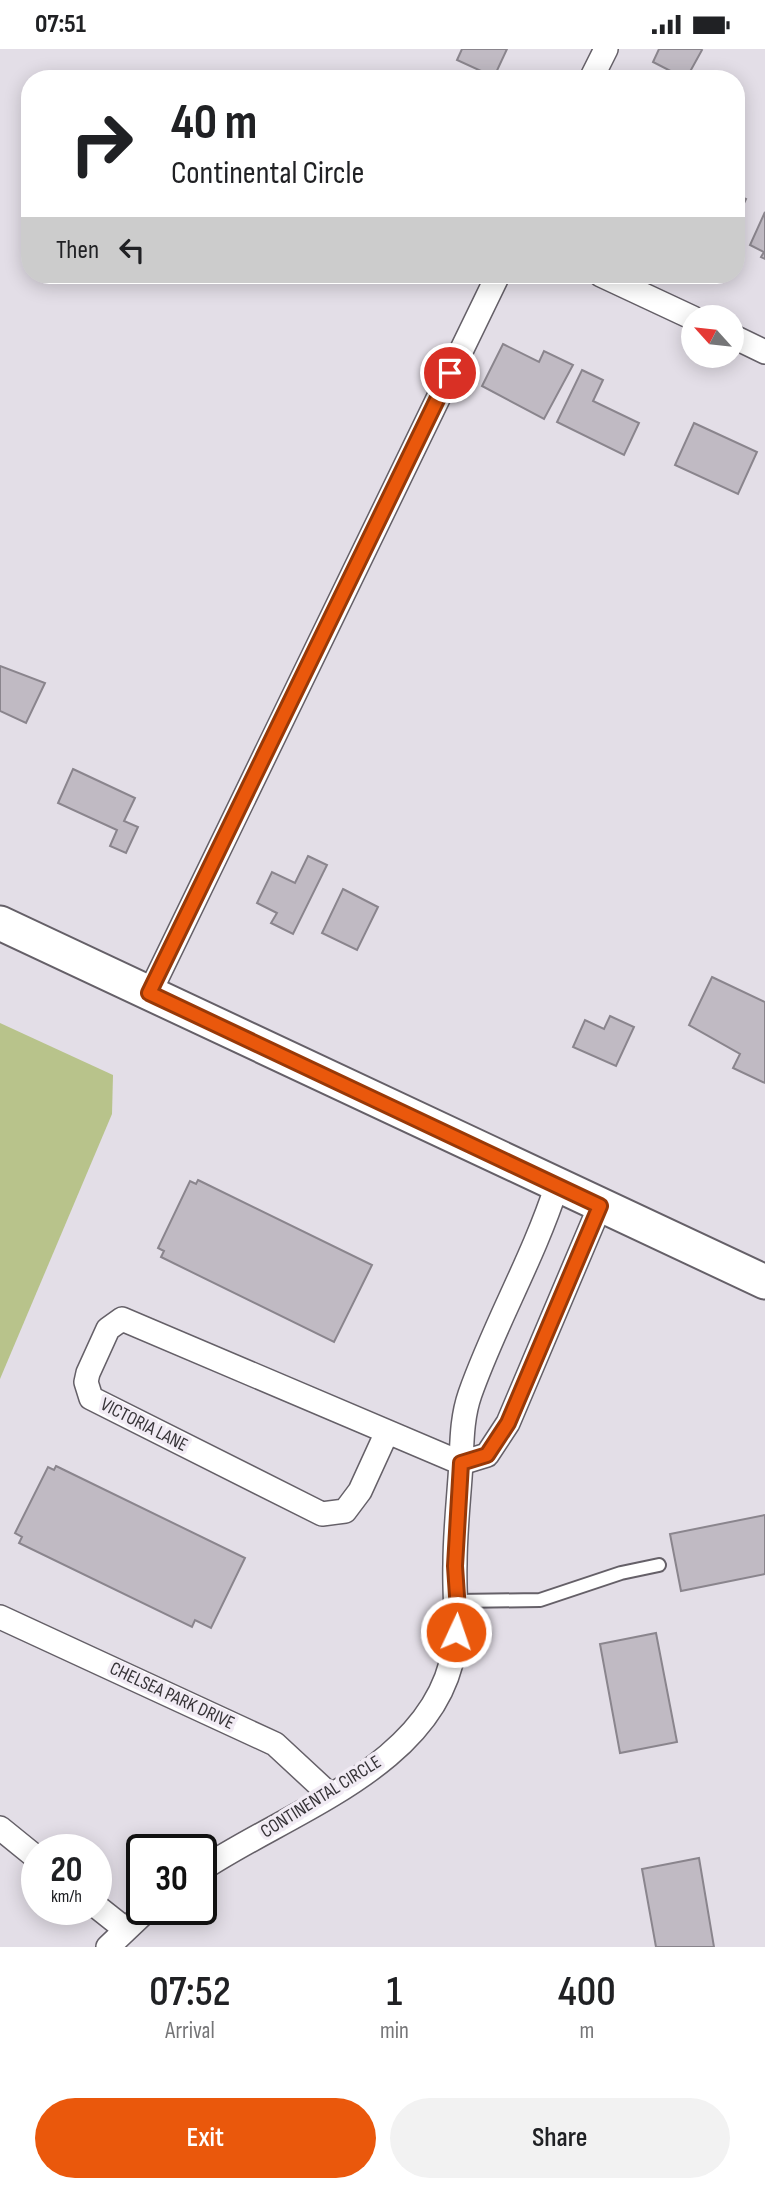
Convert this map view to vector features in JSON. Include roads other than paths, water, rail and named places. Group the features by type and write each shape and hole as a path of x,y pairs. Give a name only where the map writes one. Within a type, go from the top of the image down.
{"street":[{"path":"596,70 606,49"},
{"path":"149,993 494,284"},
{"path":"620,284 681,312"},
{"path":"744,342 765,352"},
{"path":"0,923 765,1282"},
{"name":"CONTINENTAL CIRCLE","path":"217,1861 384,1760 428,1712 439,1691 453,1653 462,1428 470,1395 530,1259 557,1185"},
{"path":"461,1463 487,1455 508,1423 600,1206"},
{"name":"VICTORIA LANE","path":"387,1432 360,1492 345,1511 322,1514 91,1398 86,1382 108,1329 122,1319 461,1463"},
{"name":"CHELSEA PARK DRIVE","path":"0,1617 275,1744 330,1795"},
{"path":"0,1828 21,1845"},
{"path":"112,1919 125,1929"},
{"path":"108,1947 130,1925"}],"lane":[{"path":"457,1601 540,1599 621,1573 659,1565"}]}
